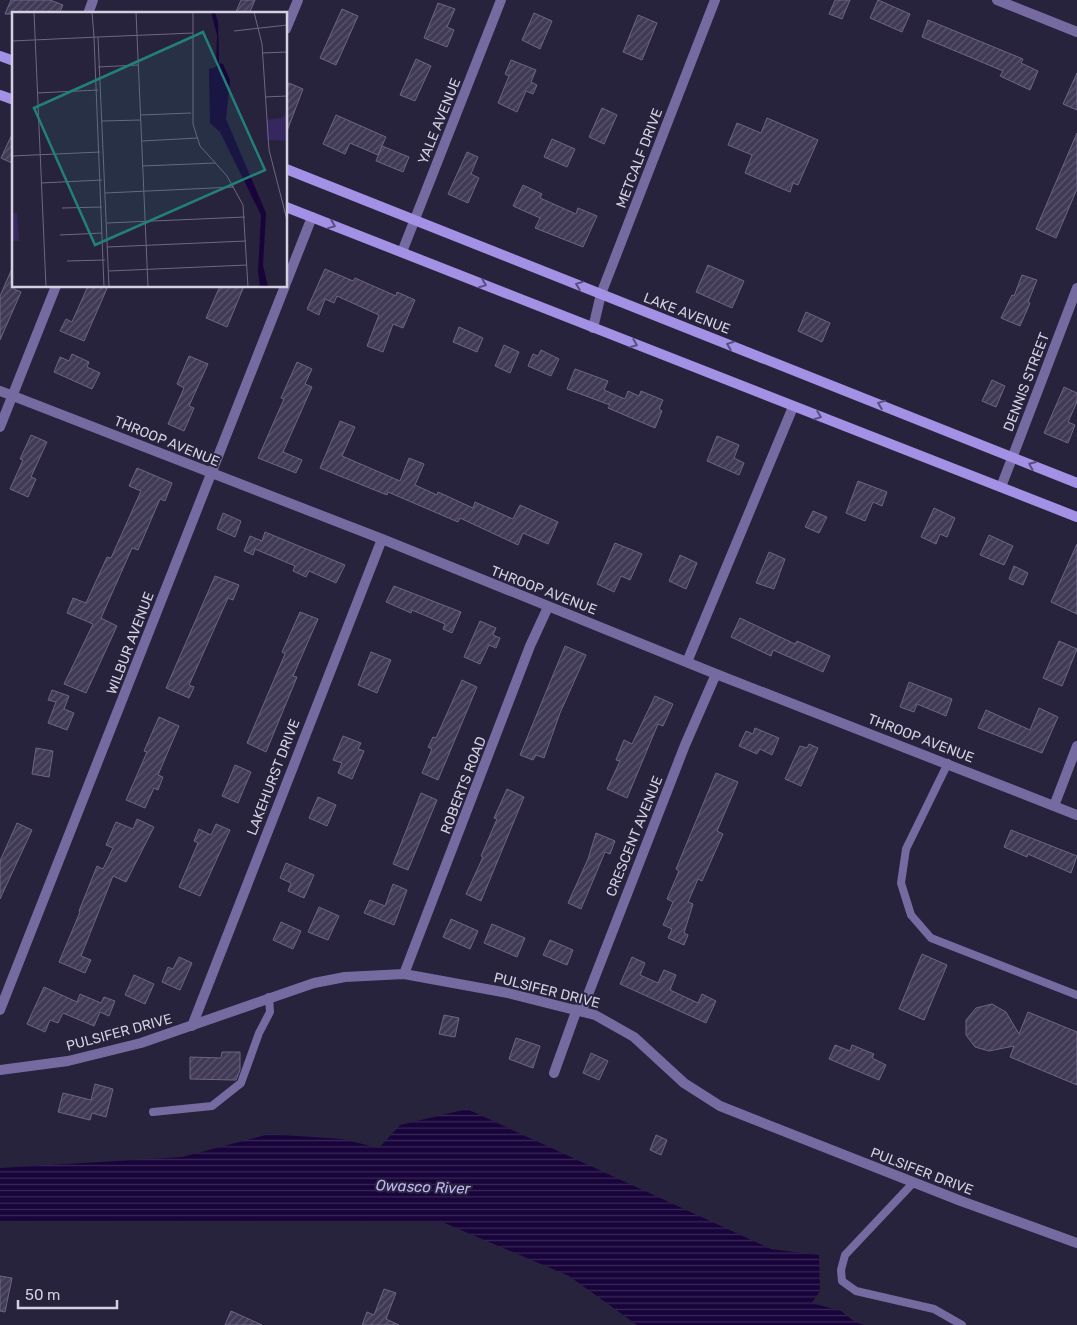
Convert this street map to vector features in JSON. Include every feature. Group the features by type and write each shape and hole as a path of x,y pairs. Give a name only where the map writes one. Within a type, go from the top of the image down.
{"main road":[{"path":"0,56 12,60"},
{"path":"0,95 12,99"},
{"name":"LAKE AVENUE","path":"288,170 1077,483"},
{"path":"288,208 1077,517"}],"street":[{"path":"89,12 93,0"},
{"path":"288,24 298,0"},
{"name":"YALE AVENUE","path":"402,252 501,0"},
{"name":"METCALF DRIVE","path":"593,328 602,294 715,0"},
{"path":"997,0 1077,32"},
{"name":"WILBUR AVENUE","path":"288,280 312,217"},
{"path":"0,427 55,288"},
{"name":"WILBUR AVENUE","path":"0,1010 285,288"},
{"name":"DENNIS STREET","path":"1001,487 1077,288"},
{"name":"THROOP AVENUE","path":"0,392 382,539 716,674 1077,815"},
{"path":"687,662 793,406"},
{"name":"LAKEHURST DRIVE","path":"192,1026 382,539"},
{"name":"ROBERTS ROAD","path":"404,974 530,646 548,607"},
{"name":"CRESCENT AVENUE","path":"554,1073 685,745 716,674"},
{"path":"1054,806 1077,746"},
{"name":"PULSIFER DRIVE","path":"0,1070 68,1061 142,1043 314,983 345,976 404,974 499,991 579,1010 607,1020 634,1037 684,1083 720,1106 913,1182 1077,1243"}],"lane":[{"path":"948,764 906,849 901,883 911,915 931,938 1077,995"},
{"path":"153,1112 212,1106 240,1083 259,1033 270,1012 269,998"},
{"path":"913,1182 846,1255 841,1270 842,1282 856,1291 934,1310 962,1325"}],"water":[{"name":"Owasco River","path":"467,1109 771,1249 819,1255 820,1291 812,1303 841,1311 855,1322 865,1325 637,1325 569,1276 442,1222 0,1221 0,1168 182,1157 269,1134 342,1139 379,1148 400,1125"}],"building":[{"path":"11,0 50,0 63,5 60,12 12,12 12,14 5,14"},
{"path":"241,0 255,0 250,12 236,12"},
{"path":"835,0 850,0 842,19 829,14"},
{"path":"878,0 910,14 902,32 870,18"},
{"path":"438,3 455,9 447,27 454,30 447,47 424,38"},
{"path":"342,9 358,16 336,65 320,58"},
{"path":"534,13 552,21 540,49 522,40"},
{"path":"638,15 657,23 642,60 623,52"},
{"path":"928,20 1023,59 1021,63 1038,71 1030,90 1000,76 1003,71 922,37"},
{"path":"416,59 431,66 415,101 400,95"},
{"path":"511,60 536,70 531,82 537,85 533,94 526,91 517,112 498,103 509,76 505,74"},
{"path":"1077,73 1077,110 1063,104"},
{"path":"289,83 303,89 288,128"},
{"path":"602,108 617,115 604,144 589,137"},
{"path":"336,115 386,137 378,155 350,143 345,154 323,144"},
{"path":"767,118 818,140 798,185 793,183 790,192 745,173 752,155 728,145 737,123 761,133"},
{"path":"1077,133 1077,189 1056,238 1036,229"},
{"path":"12,134 12,163 1,158"},
{"path":"552,139 575,149 567,167 544,157"},
{"path":"382,146 409,157 403,172 376,161"},
{"path":"467,152 478,157 471,174 479,178 468,203 448,194"},
{"path":"523,185 542,194 540,198 576,214 578,208 597,216 583,247 535,228 540,218 513,206"},
{"path":"708,265 744,281 732,308 696,292"},
{"path":"12,269 12,288 21,292 0,340 0,296"},
{"path":"325,269 353,281 355,278 396,296 397,292 415,300 403,328 393,324 383,352 367,346 379,315 337,296 334,303 325,299 319,315 307,309"},
{"path":"1022,275 1037,280 1020,326 1001,318 1012,295 1014,296"},
{"path":"87,288 107,288 84,341 60,331 66,319 72,322"},
{"path":"219,288 243,288 227,327 206,318"},
{"path":"806,312 830,323 822,342 798,331"},
{"path":"459,327 483,338 477,352 453,342"},
{"path":"504,345 519,352 510,373 495,366"},
{"path":"541,350 559,359 551,376 528,366 533,354 538,356"},
{"path":"72,354 89,362 87,367 100,373 92,389 54,372 60,357 69,361"},
{"path":"189,356 208,364 189,406 194,408 184,431 168,424 184,388 177,384"},
{"path":"297,362 312,369 305,384 312,387 283,452 302,460 296,473 258,458 284,399 281,398"},
{"path":"575,369 608,381 604,390 625,399 628,391 639,396 641,391 663,400 659,409 662,411 655,428 608,408 610,405 567,389"},
{"path":"992,380 1005,386 996,407 982,401"},
{"path":"1064,387 1077,393 1077,402 1068,422 1075,425 1068,443 1044,433"},
{"path":"340,421 355,427 342,456 400,481 409,458 424,464 415,485 437,495 438,492 473,508 475,502 513,519 520,505 558,522 548,544 523,533 518,545 460,518 458,522 388,492 387,495 320,468"},
{"path":"31,435 47,442 31,477 36,479 28,497 10,489 23,460 20,459"},
{"path":"717,436 739,445 734,458 744,463 739,475 707,461"},
{"path":"137,468 172,483 165,501 160,499 138,550 132,548 101,618 117,626 86,693 64,684 93,624 67,613 73,598 86,603 107,557 111,558 141,491 129,486"},
{"path":"858,481 887,492 882,506 873,502 865,521 846,513"},
{"path":"934,508 955,518 947,537 940,534 936,544 921,537"},
{"path":"813,511 827,517 819,533 805,527"},
{"path":"223,513 241,521 235,537 217,529"},
{"path":"265,532 345,565 336,583 309,571 306,577 293,571 295,566 255,549 253,555 244,551 250,536 262,541"},
{"path":"989,535 1013,546 1004,565 980,555"},
{"path":"615,543 642,554 630,580 621,576 614,592 597,584"},
{"path":"1077,544 1077,614 1051,602"},
{"path":"769,552 785,559 774,589 756,583"},
{"path":"680,555 697,563 686,589 669,581"},
{"path":"1014,566 1028,573 1023,585 1009,579"},
{"path":"215,576 239,585 233,600 228,598 189,685 194,687 189,698 166,688"},
{"path":"394,586 461,612 452,633 443,629 445,624 412,610 411,613 386,602"},
{"path":"300,612 318,619 293,676 297,677 266,752 247,743 285,654 282,652"},
{"path":"740,618 795,644 797,641 830,656 823,672 773,650 771,656 731,637"},
{"path":"480,621 496,628 493,635 500,638 496,648 489,645 480,664 464,657"},
{"path":"1059,641 1077,649 1062,686 1043,678"},
{"path":"565,646 586,655 560,713 544,758 536,755 533,760 520,755"},
{"path":"371,652 391,660 377,693 358,685"},
{"path":"462,680 477,687 438,780 422,773 432,749 428,747 433,737 436,738"},
{"path":"909,682 952,699 946,716 917,704 914,712 900,707"},
{"path":"52,690 69,696 64,709 74,713 67,730 48,723 56,702 48,700"},
{"path":"655,696 673,704 663,726 658,724 627,798 607,789 620,761 616,760 624,740 632,744"},
{"path":"1039,708 1058,717 1042,753 978,728 986,710 1030,730"},
{"path":"159,717 179,726 158,775 163,777 158,790 154,788 145,808 126,800 147,752 144,751"},
{"path":"755,728 779,738 772,755 760,749 757,754 739,746 746,731 753,734"},
{"path":"343,736 361,743 358,749 364,751 352,779 338,773 342,763 333,760"},
{"path":"809,744 818,748 801,786 785,779 800,746 807,748"},
{"path":"36,748 53,751 49,777 32,774"},
{"path":"235,765 251,772 238,803 222,796"},
{"path":"716,773 738,782 717,831 723,834 702,881 698,879 688,902 693,904 684,933 688,935 684,945 668,938 672,929 663,925 673,902 667,899 679,871 676,869"},
{"path":"507,789 524,797 481,901 466,894 483,857 481,856 497,819 494,818"},
{"path":"421,793 437,800 408,870 393,864"},
{"path":"318,797 336,805 327,826 309,818"},
{"path":"137,819 154,827 126,882 113,876 81,956 91,960 85,973 59,962 97,866 103,869 113,848 106,845 116,822 133,829"},
{"path":"17,823 32,830 0,899 0,861"},
{"path":"216,824 230,830 200,896 179,887 198,843 194,841 199,829 211,835"},
{"path":"1011,830 1077,856 1071,873 1028,854 1027,857 1004,847"},
{"path":"596,833 615,841 610,854 605,852 581,909 568,903 588,859"},
{"path":"286,863 314,875 304,898 288,891 291,883 280,878"},
{"path":"393,884 407,890 394,925 364,913 370,900 385,906"},
{"path":"319,907 339,916 328,940 308,932"},
{"path":"451,919 478,931 470,949 443,937"},
{"path":"281,922 301,931 293,949 273,940"},
{"path":"492,924 525,938 517,957 484,943"},
{"path":"550,940 573,950 567,965 543,955"},
{"path":"922,954 947,965 924,1020 899,1009"},
{"path":"179,957 192,963 180,990 162,982 168,967 173,969"},
{"path":"632,957 645,963 640,975 658,983 664,970 676,975 670,990 698,1003 702,994 716,1001 706,1023 620,984"},
{"path":"134,975 154,984 145,1004 125,995"},
{"path":"44,987 77,1002 80,994 101,1003 104,997 115,1001 109,1016 100,1012 94,1026 63,1013 58,1023 50,1020 45,1032 27,1024"},
{"path":"992,1004 1006,1012 1019,1034 1028,1012 1077,1032 1077,1085 1010,1057 1014,1046 989,1051 975,1047 966,1035 966,1020 976,1008"},
{"path":"444,1015 459,1018 455,1037 439,1034"},
{"path":"516,1038 540,1046 533,1068 509,1059"},
{"path":"835,1045 850,1051 852,1045 874,1054 872,1058 886,1065 879,1080 829,1059"},
{"path":"222,1052 240,1052 240,1070 236,1080 190,1079 190,1057 221,1058"},
{"path":"591,1053 608,1061 599,1080 583,1073"},
{"path":"95,1084 113,1089 106,1117 92,1113 90,1120 58,1112 63,1093 91,1100"},
{"path":"656,1135 667,1140 661,1155 650,1150"},
{"path":"0,1276 12,1278 5,1312 0,1311"},
{"path":"384,1289 396,1293 386,1319 399,1325 362,1325 367,1312 374,1315"},
{"path":"231,1311 262,1325 225,1325"}]}
